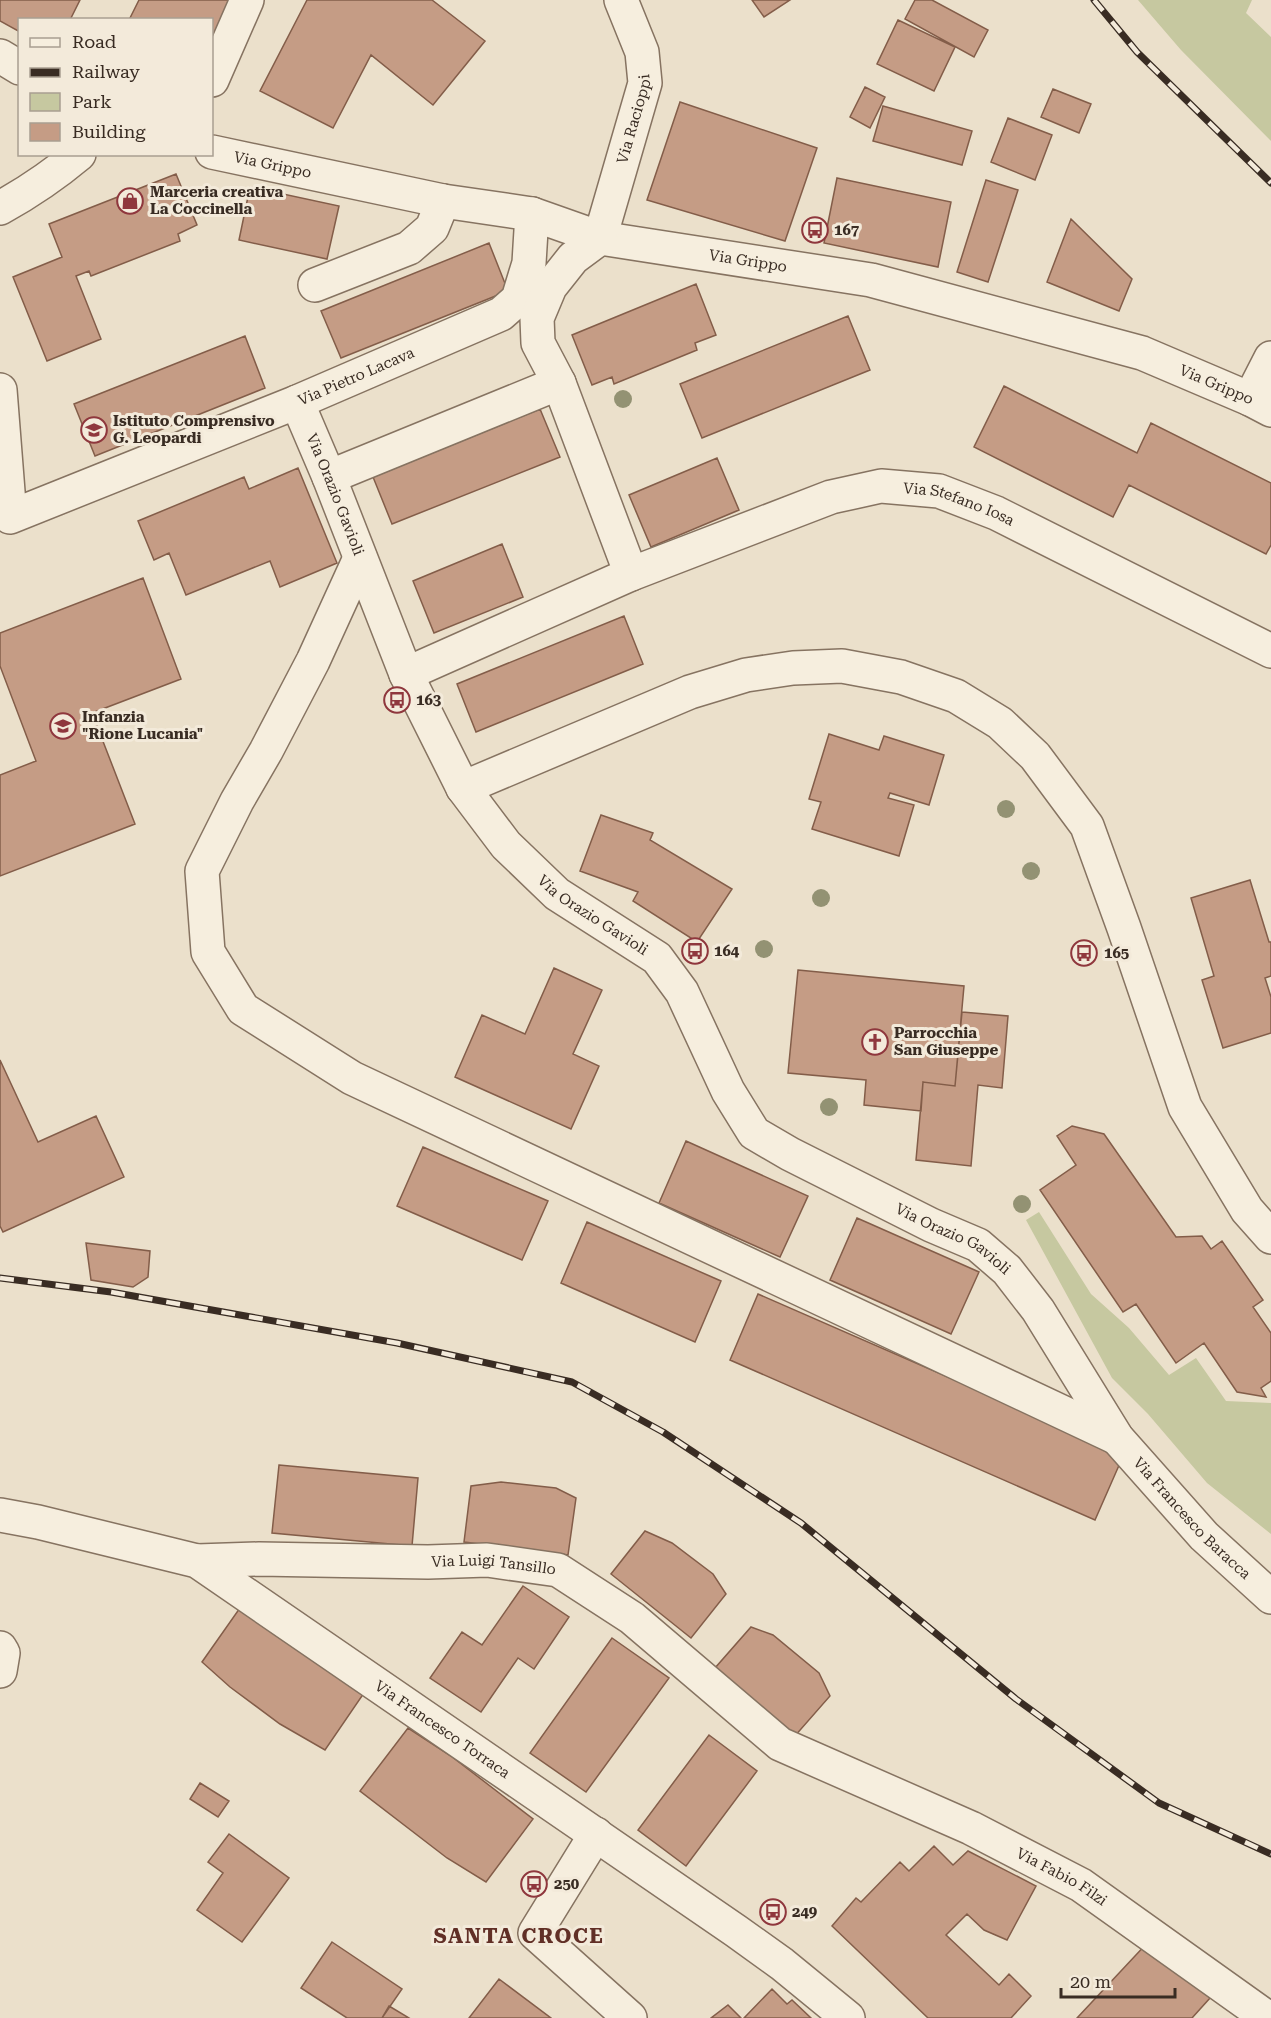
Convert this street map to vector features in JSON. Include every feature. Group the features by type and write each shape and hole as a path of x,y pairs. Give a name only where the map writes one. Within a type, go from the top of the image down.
{"street":[{"path":"213,78 247,0"},
{"name":"Via Racioppi","path":"600,238 645,83 642,52 621,0"},
{"path":"0,56 18,67"},
{"name":"Via Grippo","path":"213,152 442,201 532,214 600,238 871,280 1142,353 1260,405"},
{"path":"0,207 56,174 77,156"},
{"path":"315,285 409,248 432,228 442,201"},
{"path":"501,314 518,299 529,262 532,214"},
{"path":"538,343 537,318 550,287 573,258 600,238"},
{"path":"501,314 518,319 538,343 559,383 631,574"},
{"name":"Via Pietro Lacava","path":"0,390 10,517 297,402 501,314"},
{"path":"1260,405 1271,358"},
{"path":"329,477 559,383"},
{"name":"Via Orazio Gavioli","path":"297,402 329,477 406,674 463,788 506,845 557,894 657,958 682,992 728,1091 754,1133 790,1154 931,1226 978,1245 1007,1270 1038,1310 1117,1438"},
{"name":"Via Stefano Iosa","path":"406,674 631,574 831,497 881,486 939,491 996,513 1271,651"},
{"path":"360,558 313,661 202,871 208,952 243,1009 352,1078 1117,1438"},
{"path":"463,788 690,692 746,675 793,668 842,666 901,677 956,696 1000,723 1035,756 1087,826 1185,1107 1246,1210 1271,1237"},
{"name":"Via Francesco Baracca","path":"1117,1438 1204,1536 1271,1597"},
{"name":"Via Francesco Torraca","path":"0,1515 38,1522 197,1561 782,1964 848,2018"},
{"name":"Via Luigi Tansillo","path":"197,1561 487,1560 558,1570 632,1618 780,1744 832,1767"},
{"path":"0,1648 3,1653 0,1671"},
{"name":"Via Fabio Filzi","path":"832,1767 971,1828 1082,1885 1262,2014 1271,2018"},
{"path":"596,1834 535,1933 630,2018"}],"green space":[{"path":"1138,0 1252,0 1246,13 1271,37 1271,141 1181,50"},
{"path":"1039,1212 1091,1294 1129,1328 1169,1375 1196,1358 1226,1401 1271,1403 1271,1534 1207,1483 1148,1414 1112,1378 1026,1220"}],"building":[{"path":"0,0 80,0 71,18 18,18 18,31 0,21"},
{"path":"139,0 232,0 213,38 213,18 130,18"},
{"path":"307,0 432,0 485,41 433,105 371,55 333,128 260,91"},
{"path":"752,0 790,0 764,17"},
{"path":"915,0 932,0 988,30 974,57 905,19"},
{"path":"898,20 955,47 934,91 877,64"},
{"path":"865,87 885,97 870,128 850,117"},
{"path":"1053,89 1091,104 1079,133 1041,117"},
{"path":"680,102 817,148 785,241 647,200"},
{"path":"883,106 972,131 962,165 873,141"},
{"path":"1008,118 1052,135 1035,180 991,162"},
{"path":"176,174 197,225 178,234 180,241 91,276 89,271 76,276 101,339 47,361 13,277 62,257 49,224"},
{"path":"837,178 951,202 938,267 824,243"},
{"path":"986,180 1018,190 988,282 957,272"},
{"path":"250,187 339,206 327,259 239,240"},
{"path":"1071,219 1132,279 1119,311 1047,282"},
{"path":"489,243 508,291 341,358 321,311"},
{"path":"696,284 716,335 695,343 697,350 614,384 612,377 592,385 572,335"},
{"path":"848,316 870,370 702,438 680,384"},
{"path":"245,336 265,388 95,456 74,404"},
{"path":"1004,386 1137,453 1151,423 1271,483 1271,545 1266,554 1129,485 1113,517 974,447"},
{"path":"540,409 560,457 392,524 373,477"},
{"path":"717,458 739,510 651,547 629,495"},
{"path":"298,468 337,563 280,587 270,561 186,595 169,553 154,560 138,521 244,477 249,489"},
{"path":"502,544 523,597 434,633 413,581"},
{"path":"143,578 181,679 92,713 135,824 0,876 0,775 36,761 0,666 0,633"},
{"path":"624,616 643,664 476,732 457,684"},
{"path":"829,734 879,750 884,736 944,755 929,805 890,793 888,798 914,805 899,856 812,829 821,802 809,799"},
{"path":"601,815 653,833 650,840 732,889 697,942 633,901 638,892 580,871"},
{"path":"1250,880 1269,942 1271,942 1271,976 1265,978 1271,997 1271,1033 1223,1048 1202,980 1214,976 1191,898"},
{"path":"554,968 602,990 573,1054 599,1066 571,1129 455,1077 482,1015 525,1034"},
{"name":"Parrocchia San Giuseppe","path":"798,970 964,986 955,1086 923,1082 921,1111 864,1105 866,1080 788,1073"},
{"path":"962,1012 1008,1016 1002,1088 978,1085 971,1166 916,1160 923,1082 955,1086"},
{"path":"0,1060 38,1142 96,1116 124,1177 3,1232 0,1226"},
{"path":"1072,1126 1104,1134 1176,1237 1202,1236 1211,1249 1222,1241 1263,1300 1253,1307 1271,1333 1271,1381 1261,1388 1266,1397 1237,1392 1204,1343 1176,1363 1136,1304 1123,1312 1040,1190 1076,1165 1057,1136"},
{"path":"686,1141 808,1196 780,1257 659,1203"},
{"path":"423,1147 548,1201 522,1260 397,1206"},
{"path":"857,1218 979,1272 951,1334 830,1280"},
{"path":"587,1222 721,1281 695,1342 561,1283"},
{"path":"86,1243 150,1251 148,1277 133,1287 91,1280"},
{"path":"758,1294 1124,1454 1095,1520 730,1360"},
{"path":"279,1465 418,1478 412,1546 272,1533"},
{"path":"501,1482 556,1488 576,1498 568,1555 464,1542 471,1486"},
{"path":"645,1531 672,1543 713,1574 726,1594 691,1638 611,1574"},
{"path":"523,1586 569,1617 534,1669 518,1658 481,1712 430,1678 462,1632 482,1645"},
{"path":"242,1605 364,1693 325,1750 280,1724 230,1687 202,1662"},
{"path":"751,1627 773,1635 819,1673 830,1696 794,1737 715,1668"},
{"path":"612,1638 669,1678 586,1792 530,1753"},
{"path":"408,1728 451,1756 533,1819 486,1882 447,1858 360,1791"},
{"path":"709,1735 757,1771 686,1866 638,1830"},
{"path":"200,1783 229,1801 218,1817 190,1799"},
{"path":"229,1834 289,1878 242,1942 197,1910 223,1873 208,1862"},
{"path":"934,1846 953,1865 968,1851 1036,1886 1007,1940 984,1930 967,1914 946,1935 999,1985 1009,1974 1031,1996 1011,2018 928,2018 832,1926 856,1898 861,1902 900,1862 909,1871"},
{"path":"1149,1941 1210,1998 1192,2018 1077,2018"},
{"path":"332,1942 402,1989 382,2018 347,2018 301,1988"},
{"path":"499,1979 551,2018 469,2018"},
{"path":"772,1989 787,2004 792,2000 811,2018 744,2018"},
{"path":"728,2005 741,2018 711,2018"},
{"path":"389,2006 409,2018 382,2018"}],"railway":[{"path":"1094,0 1137,52 1271,183"},
{"path":"0,1278 111,1292 397,1343 572,1382 663,1432 801,1523 1016,1699 1159,1803 1271,1854"}],"place":[{"name":"Marceria creativa La Coccinella","path":"130,201"},
{"name":"167","path":"815,230"},
{"name":"Istituto Comprensivo G. Leopardi","path":"94,430"},
{"name":"163","path":"397,700"},
{"name":"Infanzia \"Rione Lucania\"","path":"63,726"},
{"name":"164","path":"695,951"},
{"name":"165","path":"1084,953"},
{"name":"Parrocchia San Giuseppe","path":"875,1042"},
{"name":"250","path":"534,1884"},
{"name":"249","path":"773,1912"}],"district":[{"name":"SANTA CROCE","path":"519,1936"}]}
